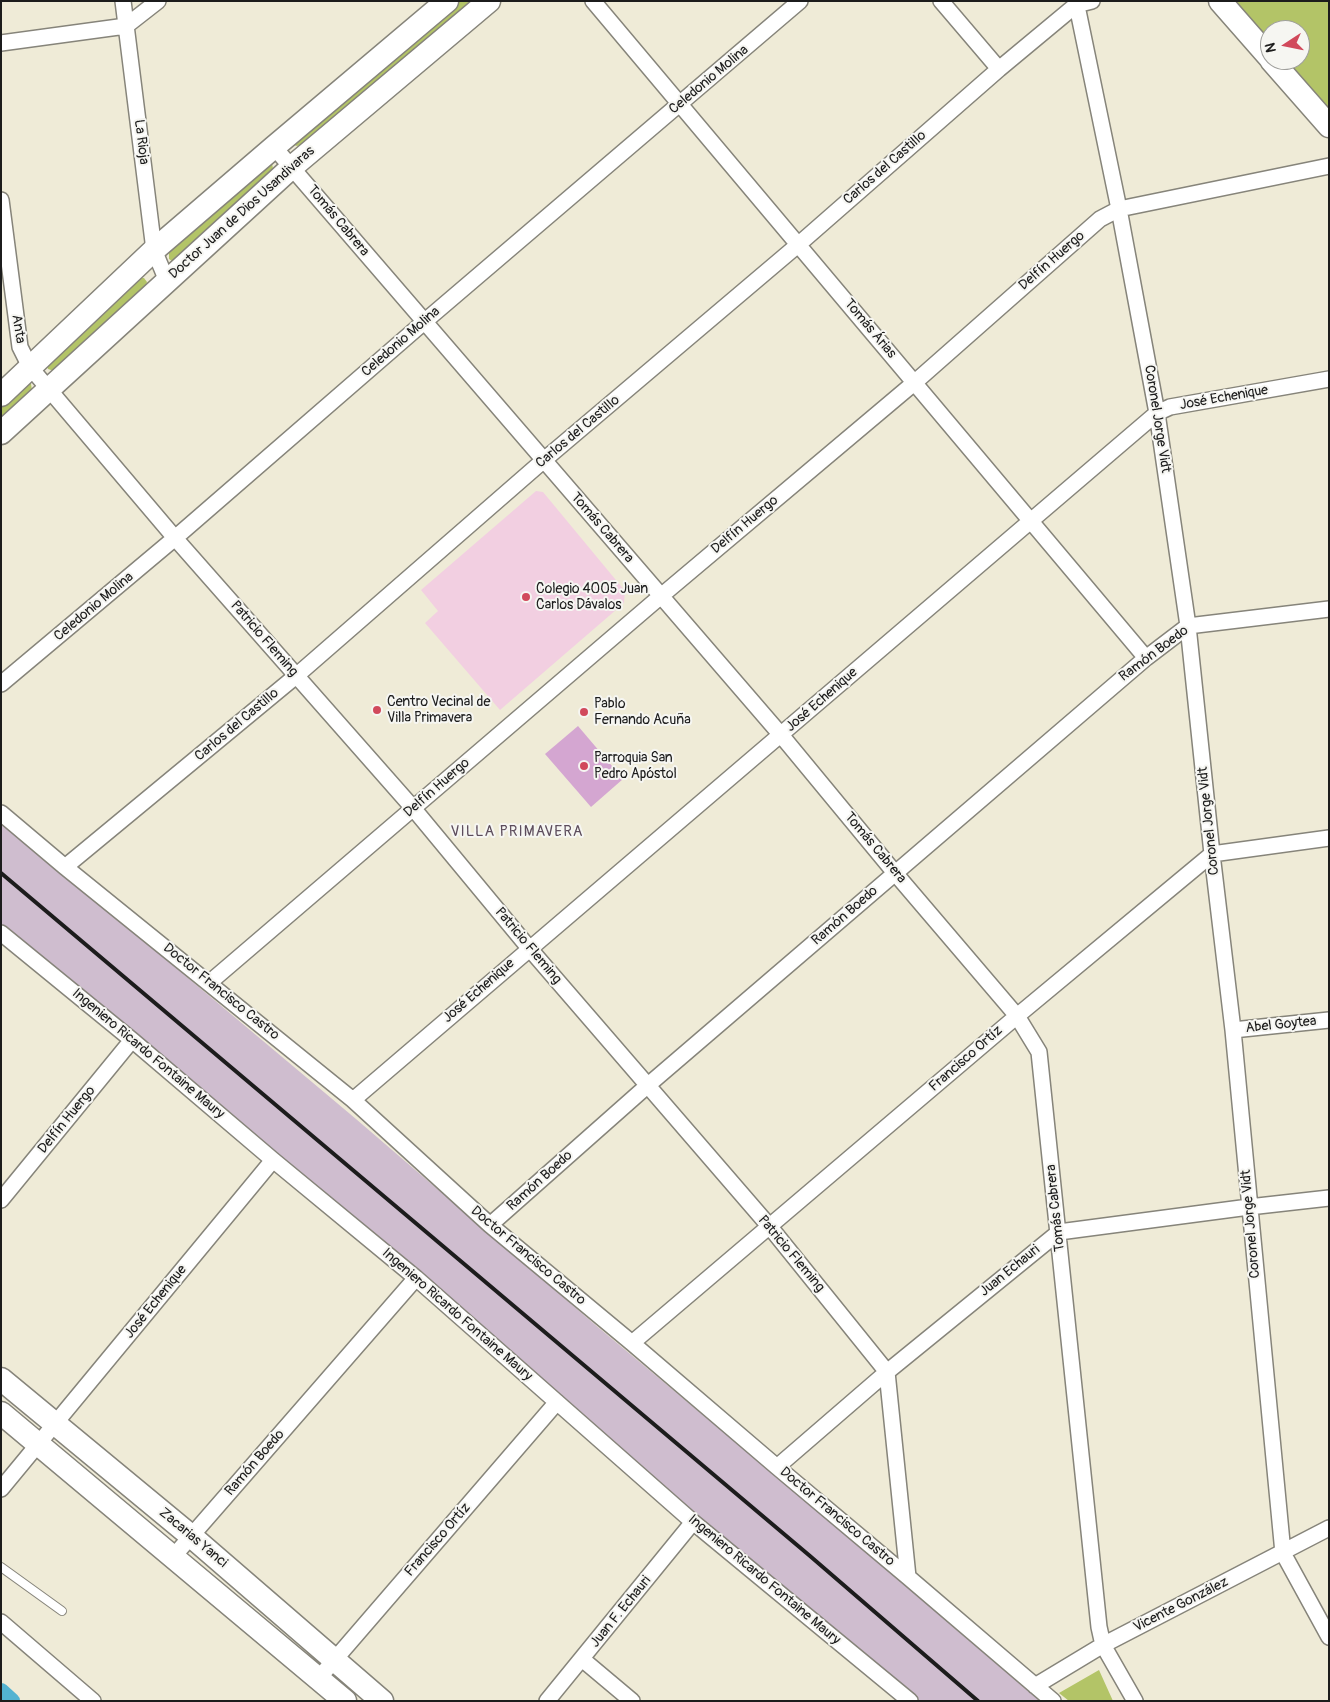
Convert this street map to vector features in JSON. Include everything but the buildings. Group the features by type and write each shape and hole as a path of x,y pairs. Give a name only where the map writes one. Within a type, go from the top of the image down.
{"main road":[{"name":"Doctor Juan de Dios Usandivaras","path":"1,395 154,250 447,1"},
{"name":"Doctor Juan de Dios Usandivaras","path":"1,432 292,167 489,1"},
{"path":"1220,1 1260,46"},
{"path":"1281,70 1329,126"},
{"name":"Zacarias Yanci","path":"1,1379 191,1536 382,1701"},
{"name":"Zacarias Yanci","path":"1,1413 344,1701"}],"street":[{"name":"La Rioja","path":"123,1 154,250 167,281"},
{"path":"1,43 126,26 158,1"},
{"name":"Tomás Árias","path":"593,1 1146,658"},
{"name":"Celedonio Molina","path":"1,684 175,538 424,322 800,1"},
{"path":"941,1 999,69"},
{"name":"Carlos del Castillo","path":"65,867 296,676 544,460 799,244 1076,3 1092,1"},
{"name":"Coronel Jorge Vidt","path":"1076,3 1119,209 1157,413 1188,626 1233,1030 1283,1553 1329,1637"},
{"name":"Tomás Cabrera","path":"274,147 782,735 895,873 1017,1016 1040,1052 1099,1628 1103,1645 1135,1701"},
{"name":"Delfín Huergo","path":"209,983 660,596 914,383 1100,218 1119,209 1329,166"},
{"name":"Anta","path":"1,200 20,347 30,368"},
{"name":"Patricio Fleming","path":"30,368 175,538 413,808 529,948 770,1227 887,1372"},
{"name":"José Echenique","path":"353,1100 1157,413 1170,407 1328,382"},
{"name":"Ramón Boedo","path":"490,1225 647,1086 895,873 1146,658 1188,626 1329,609"},
{"name":"Doctor Francisco Castro","path":"1,813 353,1100 490,1225 632,1342 777,1468 1053,1701"},
{"path":"1212,854 1329,838"},
{"name":"Francisco Ortíz","path":"632,1342 1017,1016 1212,854"},
{"name":"Ingeniero Ricardo Fontaine Maury","path":"1,933 416,1278 693,1522 910,1701"},
{"name":"Abel Goytea","path":"1233,1030 1329,1020"},
{"name":"Delfín Huergo","path":"1,1200 132,1040"},
{"name":"José Echenique","path":"1,1489 273,1160"},
{"path":"1059,1232 1329,1198"},
{"name":"Juan Echauri","path":"777,1468 887,1372 1059,1232"},
{"name":"Ramón Boedo","path":"173,1557 416,1278"},
{"path":"887,1372 908,1577"},
{"name":"Francisco Ortíz","path":"318,1678 557,1402"},
{"name":"Juan F. Echauri","path":"547,1701 693,1522"},
{"name":"Vicente González","path":"1035,1686 1103,1645 1329,1528"},
{"path":"1,1622 93,1701"},
{"path":"582,1659 632,1701"}],"lane":[{"path":"1,1567 62,1611"}],"shaded area":[{"name":"Colegio 4005 Juan Carlos Dávalos","path":"536,491 543,492 625,591 624,603 500,710 425,623 438,611 421,590"},
{"path":"1,821 356,1119 599,1328 1045,1701 905,1701 1,934"}],"green space":[{"path":"457,1 473,1 302,144 294,145 292,142"},
{"path":"1229,1 1329,1 1329,113 1290,70 1310,70 1310,20 1260,20 1260,36"},
{"path":"272,163 273,169 175,260 169,259 169,251"},
{"path":"140,278 144,278 147,282 145,288 54,371 48,369 47,366"},
{"path":"28,383 31,384 32,390 1,419 1,406"},
{"path":"1099,1670 1113,1701 1069,1701 1059,1693"}],"waterway":[{"path":"1,1691 12,1701"}],"railway":[{"path":"1,873 810,1556 978,1701"}],"place":[{"name":"Colegio 4005 Juan Carlos Dávalos","path":"526,597"},
{"name":"Centro Vecinal de Villa Primavera","path":"377,710"},
{"name":"Pablo Fernando Acuña","path":"584,712"},
{"name":"Parroquia San Pedro Apóstol","path":"584,766"}],"district":[{"name":"VILLA PRIMAVERA","path":"517,832"}]}
